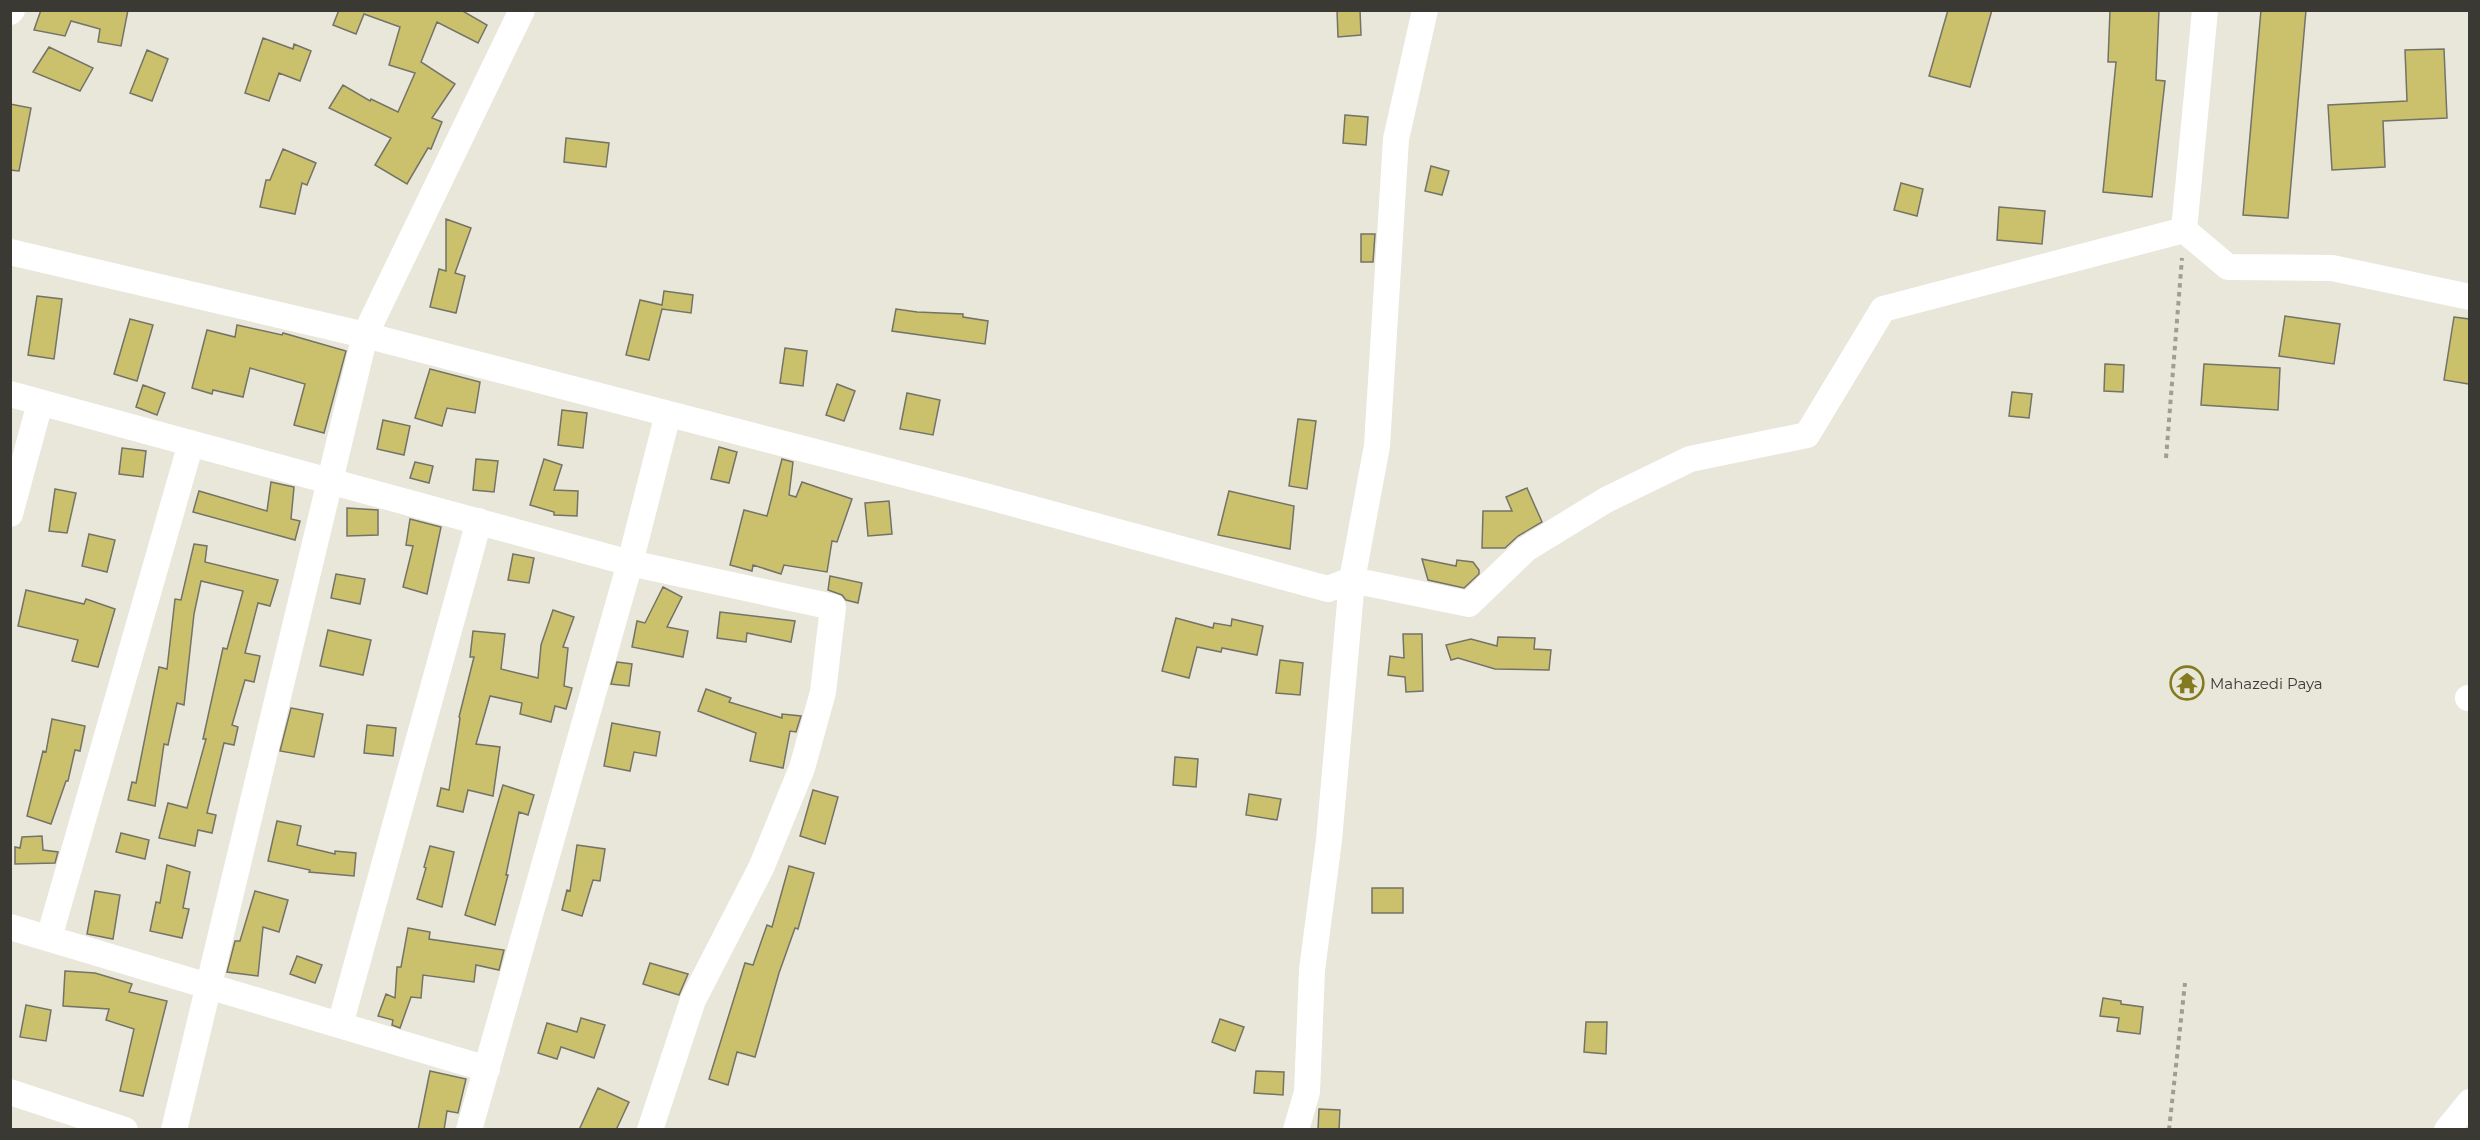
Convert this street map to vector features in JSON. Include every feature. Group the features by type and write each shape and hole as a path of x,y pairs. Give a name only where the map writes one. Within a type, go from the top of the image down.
{"street":[{"path":"174,1130 365,335 522,10"},
{"path":"1296,1130 1307,1092 1312,970 1329,840 1352,580 1377,446 1396,139 1425,10"},
{"path":"2184,230 2205,10"},
{"path":"10,252 365,335 989,497 1328,589 1352,580 1469,604 1526,549 1606,500 1690,459 1807,435 1883,309 2184,230"},
{"path":"2184,230 2228,267 2332,268 2469,297"},
{"path":"10,394 630,563 833,607 823,692 802,768 761,868 693,1000 650,1130"},
{"path":"10,514 40,403"},
{"path":"469,1130 630,563 668,414"},
{"path":"49,938 191,443"},
{"path":"340,1025 479,521"},
{"path":"10,927 487,1069"},
{"path":"10,1092 125,1130"},
{"path":"2447,1130 2469,1102"}],"path":[{"path":"2166,458 2184,230"},
{"path":"2169,1130 2185,983"}],"building":[{"path":"41,10 128,10 121,46 98,42 100,29 71,21 65,36 34,30"},
{"path":"339,10 461,10 487,25 478,43 437,22 421,62 455,84 432,118 442,122 431,149 428,148 407,184 375,165 391,138 329,108 343,85 370,101 371,99 398,112 415,73 389,65 400,27 364,14 356,34 333,25"},
{"path":"1337,10 1360,10 1361,35 1338,37"},
{"path":"1948,10 1992,10 1970,87 1929,76"},
{"path":"2110,10 2159,10 2156,80 2165,81 2152,197 2103,192 2116,62 2108,62"},
{"path":"2261,10 2306,10 2288,218 2243,215"},
{"path":"263,38 293,49 294,44 311,51 300,81 279,73 269,101 245,93"},
{"path":"49,47 93,68 80,91 33,72"},
{"path":"2444,49 2447,118 2383,121 2385,167 2332,170 2328,105 2407,101 2405,50"},
{"path":"147,50 168,59 152,101 130,93"},
{"path":"10,104 31,108 19,171 10,170"},
{"path":"1345,115 1368,117 1366,145 1343,143"},
{"path":"566,138 609,143 606,167 564,162"},
{"path":"283,149 316,163 307,185 302,183 295,214 260,207 266,180 270,180"},
{"path":"1431,166 1449,171 1442,195 1425,191"},
{"path":"1901,183 1923,189 1917,216 1894,210"},
{"path":"1999,207 2045,211 2042,244 1997,240"},
{"path":"446,219 471,228 455,273 465,276 456,313 430,307 439,269 446,271"},
{"path":"1361,234 1375,234 1373,262 1361,262"},
{"path":"664,291 693,295 691,313 662,309 649,360 626,355 640,300 662,305"},
{"path":"37,296 62,299 54,359 28,355"},
{"path":"896,309 963,314 963,317 988,321 985,344 892,331"},
{"path":"2285,316 2340,324 2334,364 2279,356"},
{"path":"2454,317 2469,319 2469,384 2444,380"},
{"path":"130,319 153,325 137,381 114,374"},
{"path":"237,325 282,335 283,333 346,351 324,433 294,425 305,384 250,368 243,397 213,390 212,394 192,388 207,330 235,337"},
{"path":"785,348 807,351 803,386 780,383"},
{"path":"2105,364 2124,365 2123,392 2104,391"},
{"path":"2204,364 2280,368 2278,410 2201,405"},
{"path":"430,369 480,382 475,413 447,408 442,426 415,418"},
{"path":"837,384 855,391 844,421 826,415"},
{"path":"143,385 165,393 157,415 136,407"},
{"path":"2012,392 2032,394 2029,418 2009,416"},
{"path":"907,393 940,400 933,435 900,429"},
{"path":"562,410 587,413 583,448 558,445"},
{"path":"1298,419 1316,421 1307,489 1289,486"},
{"path":"383,420 410,426 404,455 377,449"},
{"path":"719,447 737,452 729,483 711,479"},
{"path":"122,448 146,451 143,477 119,474"},
{"path":"476,459 498,461 494,492 473,490"},
{"path":"544,459 562,465 554,490 578,491 577,516 554,515 554,512 530,505"},
{"path":"782,459 793,462 789,495 796,497 802,482 852,499 837,542 832,541 827,572 784,565 781,574 753,565 752,571 730,565 744,510 767,516"},
{"path":"415,462 433,466 429,483 410,478"},
{"path":"271,482 294,487 291,519 300,521 295,540 193,512 199,491 267,511"},
{"path":"1527,488 1542,522 1518,536 1505,548 1482,548 1483,511 1512,511 1506,497"},
{"path":"55,489 76,493 67,533 49,531"},
{"path":"1229,491 1294,506 1290,549 1218,535"},
{"path":"889,501 892,534 868,536 865,503"},
{"path":"347,508 378,510 378,535 347,536"},
{"path":"410,519 441,527 427,594 403,587 413,546 406,545"},
{"path":"89,534 115,540 107,572 82,566"},
{"path":"194,544 207,546 205,562 278,580 270,606 258,603 245,653 260,656 254,682 245,680 232,725 238,727 234,745 224,743 207,813 216,815 212,833 198,830 195,846 159,838 168,803 187,808 206,739 203,739 223,648 227,649 243,591 201,581 194,614 184,705 177,703 168,745 164,744 155,806 128,800 132,782 136,783 159,667 167,669 175,599 181,600"},
{"path":"513,554 534,558 529,583 508,580"},
{"path":"1422,559 1456,566 1457,560 1473,562 1479,574 1464,588 1428,580"},
{"path":"336,574 365,579 360,604 331,598"},
{"path":"830,576 862,583 858,603 846,600 842,595 828,590"},
{"path":"663,587 682,597 667,627 688,631 683,657 632,647 637,621 645,623"},
{"path":"26,590 84,604 86,599 115,609 98,667 72,661 78,640 18,626"},
{"path":"553,610 574,617 563,647 568,648 564,686 572,688 566,709 555,706 551,722 520,714 522,703 490,696 476,744 500,747 493,796 468,790 463,812 437,806 441,788 449,790 459,717 474,657 470,657 473,631 505,634 501,669 538,678 541,645"},
{"path":"720,612 795,621 791,642 747,633 746,642 717,638"},
{"path":"1176,618 1213,628 1214,623 1231,626 1232,619 1263,626 1257,655 1222,648 1221,652 1197,647 1189,678 1162,671"},
{"path":"328,630 371,640 363,675 320,666"},
{"path":"1403,634 1422,634 1423,691 1406,692 1405,677 1388,675 1390,656 1404,658"},
{"path":"1498,637 1535,638 1534,649 1551,650 1549,670 1495,669 1458,658 1451,660 1446,645 1471,639 1497,646"},
{"path":"1280,660 1303,663 1300,695 1276,693"},
{"path":"617,662 632,664 629,686 611,684"},
{"path":"706,689 731,698 729,702 782,718 782,714 801,716 796,732 790,731 783,768 750,761 756,733 698,711"},
{"path":"291,708 323,714 314,757 280,751"},
{"path":"52,719 85,726 80,751 75,750 68,781 66,781 51,824 27,816 43,751 46,752"},
{"path":"612,723 660,732 656,756 634,752 630,771 604,766"},
{"path":"367,725 396,728 393,756 364,753"},
{"path":"1175,757 1198,759 1196,787 1173,785"},
{"path":"503,785 534,795 528,815 519,812 506,875 508,875 495,925 465,915"},
{"path":"813,790 838,797 825,844 800,836"},
{"path":"1249,794 1281,799 1277,820 1246,815"},
{"path":"277,821 301,826 297,845 335,854 335,851 356,853 354,876 309,872 310,870 268,861"},
{"path":"121,833 149,840 145,859 116,852"},
{"path":"42,836 43,850 58,852 55,863 15,864 15,847 20,848 22,837"},
{"path":"577,845 605,849 600,881 593,880 582,916 562,910 567,890 570,891"},
{"path":"430,846 454,852 442,907 417,899"},
{"path":"167,865 190,872 183,908 189,909 182,938 150,931 156,902 160,903"},
{"path":"789,866 814,873 798,929 795,928 779,973 755,1057 737,1052 728,1085 709,1079 745,963 753,965 767,925 772,927"},
{"path":"1372,888 1403,888 1403,913 1372,913"},
{"path":"95,891 120,895 113,939 87,934"},
{"path":"255,891 288,900 279,932 263,927 258,976 227,972 235,941 240,941"},
{"path":"408,928 430,932 429,939 504,950 499,970 476,965 474,982 423,975 421,998 411,997 400,1028 392,1025 393,1020 378,1016 386,994 395,998 397,967 401,967"},
{"path":"297,956 322,965 315,983 290,974"},
{"path":"650,963 688,974 679,995 643,984"},
{"path":"65,971 95,973 132,984 129,992 167,1001 143,1096 120,1091 134,1029 106,1020 109,1009 63,1006"},
{"path":"2103,998 2121,1001 2121,1004 2143,1007 2140,1034 2117,1031 2119,1018 2100,1016"},
{"path":"26,1005 51,1010 46,1041 20,1037"},
{"path":"581,1018 605,1025 594,1058 561,1047 557,1059 538,1053 547,1023 577,1032"},
{"path":"1220,1019 1244,1027 1235,1051 1212,1042"},
{"path":"1586,1022 1607,1022 1606,1054 1584,1052"},
{"path":"430,1071 466,1079 458,1113 447,1111 444,1130 418,1130"},
{"path":"1256,1071 1284,1072 1283,1095 1254,1093"},
{"path":"598,1088 629,1102 616,1130 579,1130"},
{"path":"1319,1109 1340,1110 1339,1130 1318,1130"}],"place":[{"name":"Mahazedi Paya","path":"2187,683"}]}
